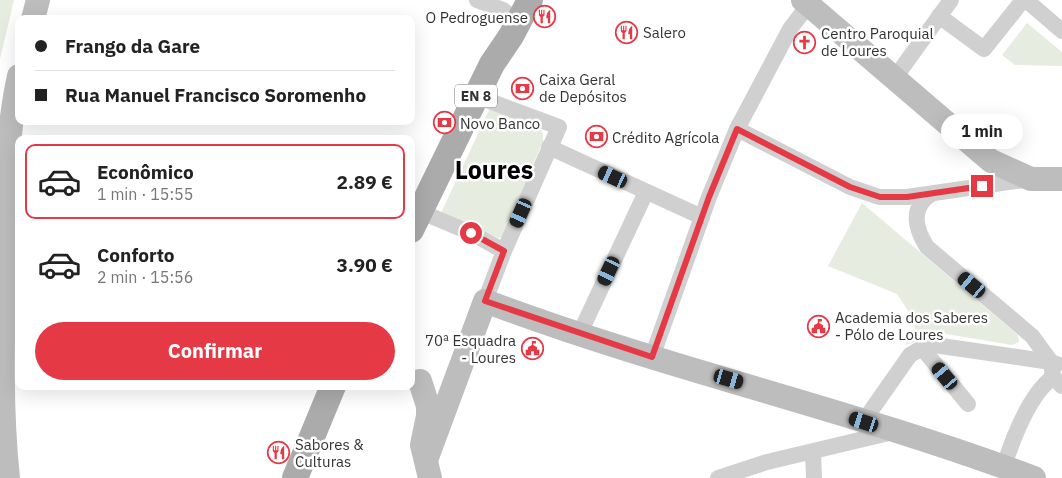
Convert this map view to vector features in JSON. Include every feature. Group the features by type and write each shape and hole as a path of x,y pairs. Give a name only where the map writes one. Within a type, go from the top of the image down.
{"main road":[{"name":"EN 8","path":"415,220 492,64 525,11"},
{"path":"295,478 328,390"}],"street":[{"path":"34,15 38,0"},
{"path":"477,0 503,10 525,11"},
{"path":"894,79 951,0"},
{"path":"939,16 984,49 1024,0 1062,31"},
{"path":"652,357 702,217 737,129 790,29 808,2 894,79 991,161 1031,179"},
{"path":"428,469 457,372 504,251 559,127 476,96"},
{"path":"8,478 2,401 12,227 10,131 15,100"},
{"path":"737,129 850,187 880,197 907,197 1031,179 1062,179"},
{"path":"549,147 702,217"},
{"path":"580,333 646,192"},
{"path":"931,194 919,206 915,219 918,233 927,247 1032,336 1057,372"},
{"path":"415,220 471,233 504,251"},
{"path":"485,301 652,357 1004,466 1034,478"},
{"path":"864,422 910,356 922,348 934,345 1057,372"},
{"path":"922,348 968,404"},
{"path":"415,380 432,383 445,381 457,372"},
{"path":"1004,466 1018,428 1043,384 1057,372"},
{"path":"415,380 428,406 428,416 422,445 428,469"},
{"path":"718,478 742,475 767,462 893,432"},
{"path":"813,452 814,478"}],"shaded area":[{"path":"0,0 14,0 0,59"},
{"path":"1027,23 1062,52 1062,66 1015,65 1002,55"},
{"path":"490,108 540,128 543,134 543,141 503,237 498,238 441,213"},
{"path":"862,203 1018,335 1019,342 1012,345 946,334 905,345 915,331 914,320 897,294 828,266"}],"place":[{"name":"O Pedroguense","path":"544,17"},
{"name":"Salero","path":"627,32"},
{"name":"Centro Paroquial de Loures","path":"805,42"},
{"name":"Caixa Geral de Depósitos","path":"523,88"},
{"name":"Novo Banco","path":"444,123"},
{"name":"Crédito Agrícola","path":"596,137"},
{"name":"Academia dos Saberes - Pólo de Loures","path":"819,326"},
{"name":"70ª Esquadra - Loures","path":"532,349"},
{"name":"Sabores & Culturas","path":"279,453"}],"district":[{"name":"Loures","path":"494,169"}],"route":[{"path":"471,233 504,251 485,301 652,357 709,197 737,129 850,187 880,197 907,197 982,186"}]}
